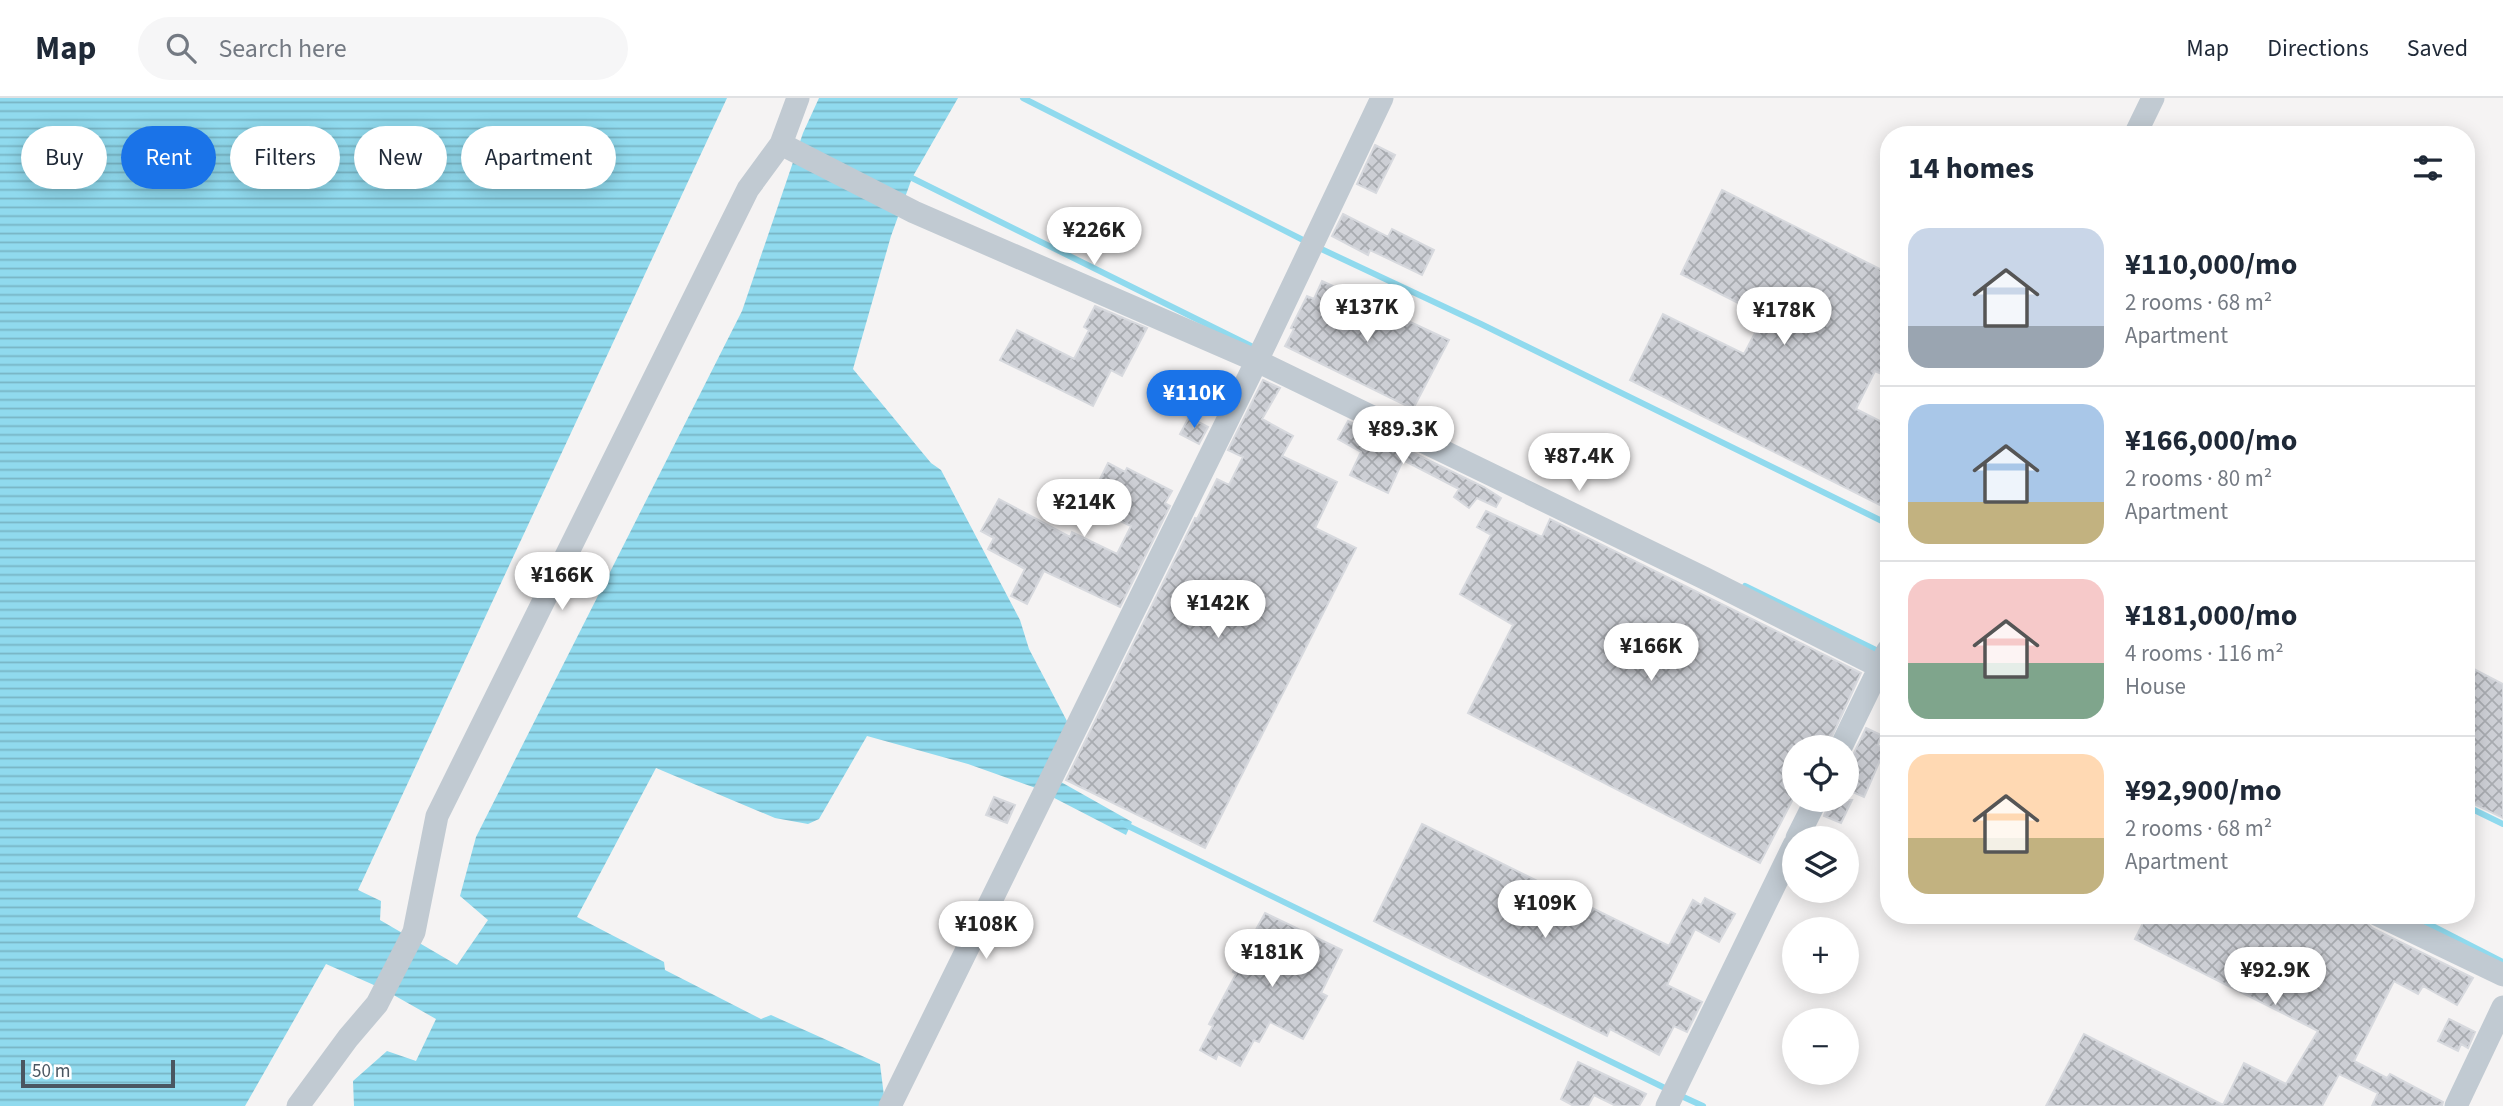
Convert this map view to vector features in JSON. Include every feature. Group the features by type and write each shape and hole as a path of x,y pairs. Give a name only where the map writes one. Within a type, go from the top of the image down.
{"street":[{"path":"299,1106 348,1038 377,1004 414,932 437,816 748,189 781,144 798,98"},
{"path":"890,1106 1261,351 1382,98"},
{"path":"2139,126 2152,98"},
{"path":"781,144 914,212 1261,351 1704,578 1880,661"},
{"path":"1847,735 1880,673"},
{"path":"1671,1098 1782,870"},
{"path":"2397,924 2503,975"},
{"path":"2456,1106 2503,1007"}],"water":[{"path":"0,98 727,98 358,890 381,901 380,920 457,965 488,920 460,896 476,837 742,311 803,133 819,98 958,98 912,178 891,236 853,369 931,463 941,470 1020,620 1029,649 1068,723 1045,773 1132,822 1126,835 1033,787 968,764 867,736 819,819 808,824 775,818 656,768 577,917 664,962 665,970 761,1019 771,1015 880,1064 884,1096 879,1106 354,1106 353,1081 387,1051 416,1061 436,1019 383,989 326,964 245,1106 0,1106"}],"building":[{"path":"1375,145 1395,155 1376,193 1357,184"},
{"path":"1722,190 1880,269 1880,373 1875,371 1856,409 1880,421 1880,505 1630,380 1663,314 1744,354 1764,316 1681,274"},
{"path":"1343,214 1388,237 1392,229 1434,250 1422,275 1370,250 1368,255 1332,236"},
{"path":"1322,281 1449,340 1413,409 1285,346 1307,296 1314,299"},
{"path":"1095,306 1147,328 1122,376 1111,370 1093,406 1000,360 1017,330 1074,359 1089,330 1084,327"},
{"path":"1263,380 1280,388 1262,419 1293,436 1282,456 1337,482 1315,528 1356,548 1205,848 1066,780 1195,518 1197,519 1217,479 1229,485 1243,457 1228,450"},
{"path":"1189,417 1208,427 1199,444 1180,434"},
{"path":"1348,421 1484,487 1501,498 1496,507 1477,498 1469,508 1454,497 1459,489 1403,460 1388,493 1350,475 1361,452 1338,439"},
{"path":"1108,463 1125,472 1127,468 1172,491 1165,503 1170,506 1120,607 1044,571 1027,604 1011,596 1025,569 988,549 994,538 981,531 999,499 1070,537 1072,532 1117,554 1131,526 1087,505"},
{"path":"1486,511 1542,537 1550,519 1861,673 1833,735 1782,735 1782,812 1786,812 1760,863 1468,713 1513,625 1460,594 1491,535 1477,527"},
{"path":"2475,670 2503,684 2503,818 2475,804"},
{"path":"1866,728 1880,735 1880,760 1864,797 1859,795 1859,743"},
{"path":"994,797 1015,805 1007,823 986,815"},
{"path":"1826,812 1846,812 1841,823 1824,816"},
{"path":"1422,824 1669,946 1693,900 1701,905 1705,898 1735,914 1719,942 1695,929 1667,985 1702,1002 1687,1032 1674,1026 1659,1055 1610,1029 1607,1036 1374,921"},
{"path":"1265,913 1342,950 1321,993 1327,996 1303,1039 1270,1022 1259,1042 1254,1040 1240,1066 1218,1054 1216,1059 1200,1050 1213,1026 1209,1024 1236,974 1233,972"},
{"path":"2142,924 2368,924 2473,978 2457,1005 2423,986 2418,994 2394,981 2354,1061 2387,1078 2390,1074 2443,1102 2442,1106 2372,1106 2378,1093 2339,1074 2322,1106 2046,1106 2084,1034 2223,1105 2244,1063 2286,1084 2318,1031 2135,939"},
{"path":"2449,1019 2475,1032 2468,1048 2461,1044 2458,1051 2438,1041"},
{"path":"1578,1062 1646,1094 1639,1106 1616,1106 1594,1095 1588,1106 1574,1106 1561,1099"}],"waterway":[{"path":"1023,98 1307,242"},
{"path":"912,178 1251,346"},
{"path":"1317,247 1481,324 1880,520"},
{"path":"1745,586 1880,652"},
{"path":"2475,810 2503,824"},
{"path":"1122,823 1669,1090"},
{"path":"2429,924 2503,962"},
{"path":"1679,1095 1703,1106"}]}
